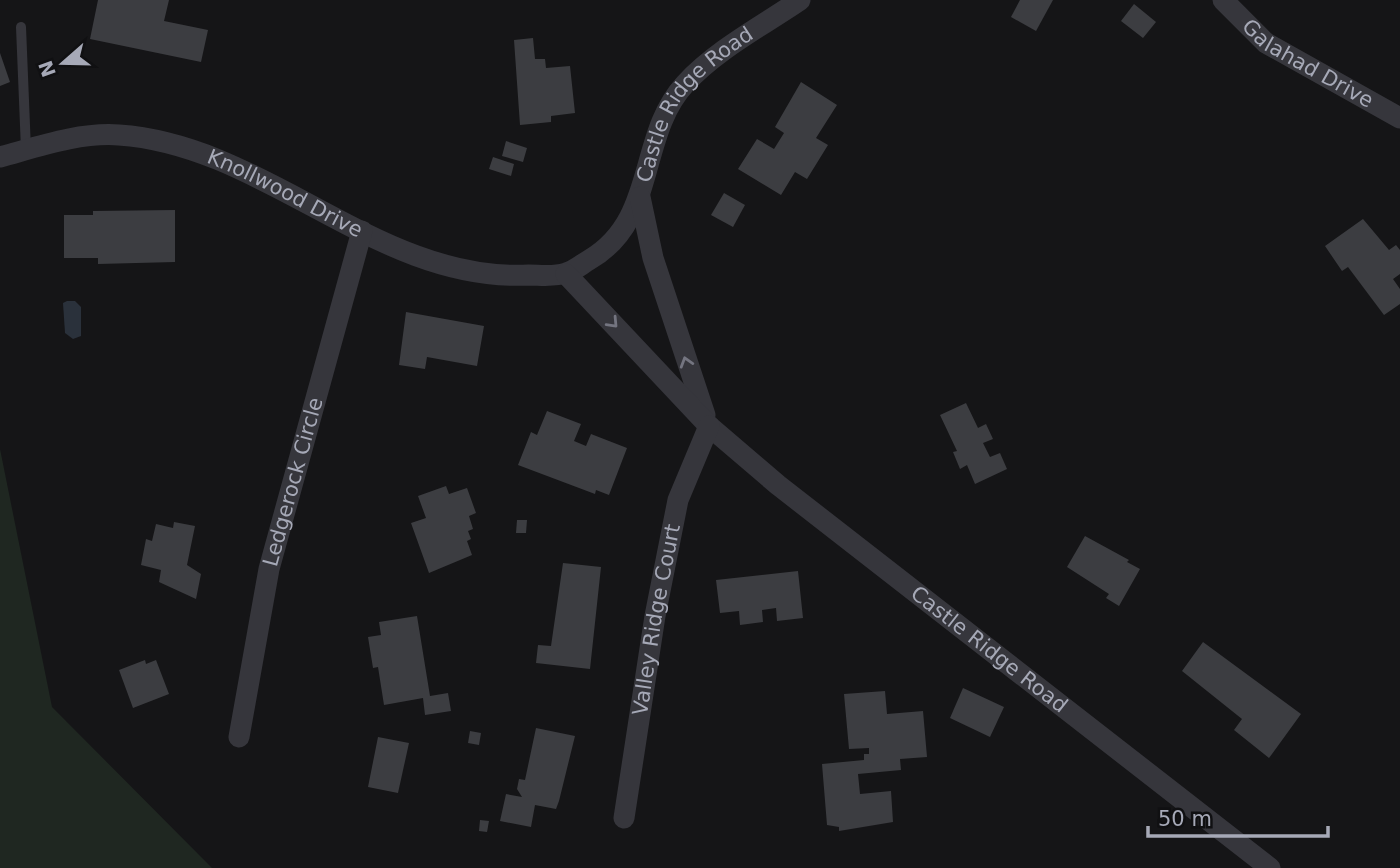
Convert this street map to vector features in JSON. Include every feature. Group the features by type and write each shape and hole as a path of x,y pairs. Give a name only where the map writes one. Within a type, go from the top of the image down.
{"street":[{"name":"Castle Ridge Road","path":"800,0 720,54 684,85 661,123 640,197 619,237 599,255 566,274 709,426 778,485 1270,868"},
{"name":"Galahad Drive","path":"1223,0 1265,43 1400,118"},
{"name":"Knollwood Drive","path":"0,157 76,139 118,135 167,143 222,160 362,231 439,265 503,276 566,274"},
{"name":"Castle Ridge Road","path":"640,197 653,258 709,426"},
{"name":"Ledgerock Circle","path":"239,737 269,569 362,231"},
{"name":"Valley Ridge Court","path":"624,818 655,616 678,500 709,426"}],"lane":[{"path":"21,27 26,150"}],"shaded area":[{"path":"75,301 81,307 81,336 73,339 65,333 63,303"},
{"path":"0,449 52,707 212,868 0,868"}],"building":[{"path":"98,0 169,0 164,21 208,30 201,62 90,39"},
{"path":"1020,0 1053,0 1036,31 1011,17"},
{"path":"1134,4 1156,22 1143,38 1121,21"},
{"path":"533,38 535,59 545,59 546,68 570,66 575,113 551,116 551,122 520,125 514,40"},
{"path":"0,53 10,82 0,86"},
{"path":"801,82 837,105 816,138 828,145 807,179 795,172 781,195 738,169 757,139 774,149 784,133 775,127"},
{"path":"506,141 527,148 523,162 502,156"},
{"path":"493,157 514,164 511,176 489,169"},
{"path":"724,193 745,205 733,227 711,215"},
{"path":"175,210 175,262 98,264 98,258 64,258 64,215 93,215 93,211"},
{"path":"1363,219 1389,250 1396,245 1400,250 1400,274 1393,279 1400,289 1400,304 1384,315 1348,267 1342,271 1325,246"},
{"path":"406,312 484,326 477,366 427,357 425,369 399,365"},
{"path":"966,403 978,428 986,424 993,439 983,443 990,457 1000,453 1007,469 975,484 967,465 960,469 953,452 957,451 940,415"},
{"path":"547,411 581,424 574,441 586,446 591,434 627,448 609,495 596,490 595,494 518,465 531,432 537,435"},
{"path":"446,486 449,494 467,488 476,513 469,516 473,529 468,531 471,539 467,541 472,555 429,573 411,523 426,518 418,496"},
{"path":"517,520 527,520 526,533 516,533"},
{"path":"174,522 195,526 187,565 201,574 196,599 159,582 161,570 141,565 146,539 152,541 156,524 173,528"},
{"path":"1085,536 1140,569 1119,606 1106,598 1109,594 1067,567"},
{"path":"563,563 601,567 590,669 536,663 538,645 551,646"},
{"path":"798,571 803,618 777,621 776,608 762,610 763,622 740,625 739,611 720,613 716,580"},
{"path":"417,616 430,696 448,693 451,711 425,715 423,698 384,705 378,667 373,668 368,637 381,635 379,622"},
{"path":"1203,642 1301,714 1269,758 1234,730 1242,719 1182,671"},
{"path":"145,660 146,664 156,660 169,694 133,708 119,670"},
{"path":"963,688 1004,707 990,737 950,718"},
{"path":"885,691 887,714 923,711 927,757 900,759 901,770 858,774 860,794 891,791 893,822 839,831 839,827 827,825 822,764 864,760 864,754 869,754 869,748 849,749 844,694"},
{"path":"536,728 575,736 556,809 535,805 531,827 500,821 506,794 522,797 517,789 519,779 525,780"},
{"path":"470,731 481,733 479,745 468,743"},
{"path":"378,737 409,743 398,793 368,787"},
{"path":"480,820 489,821 487,832 479,831"}]}
